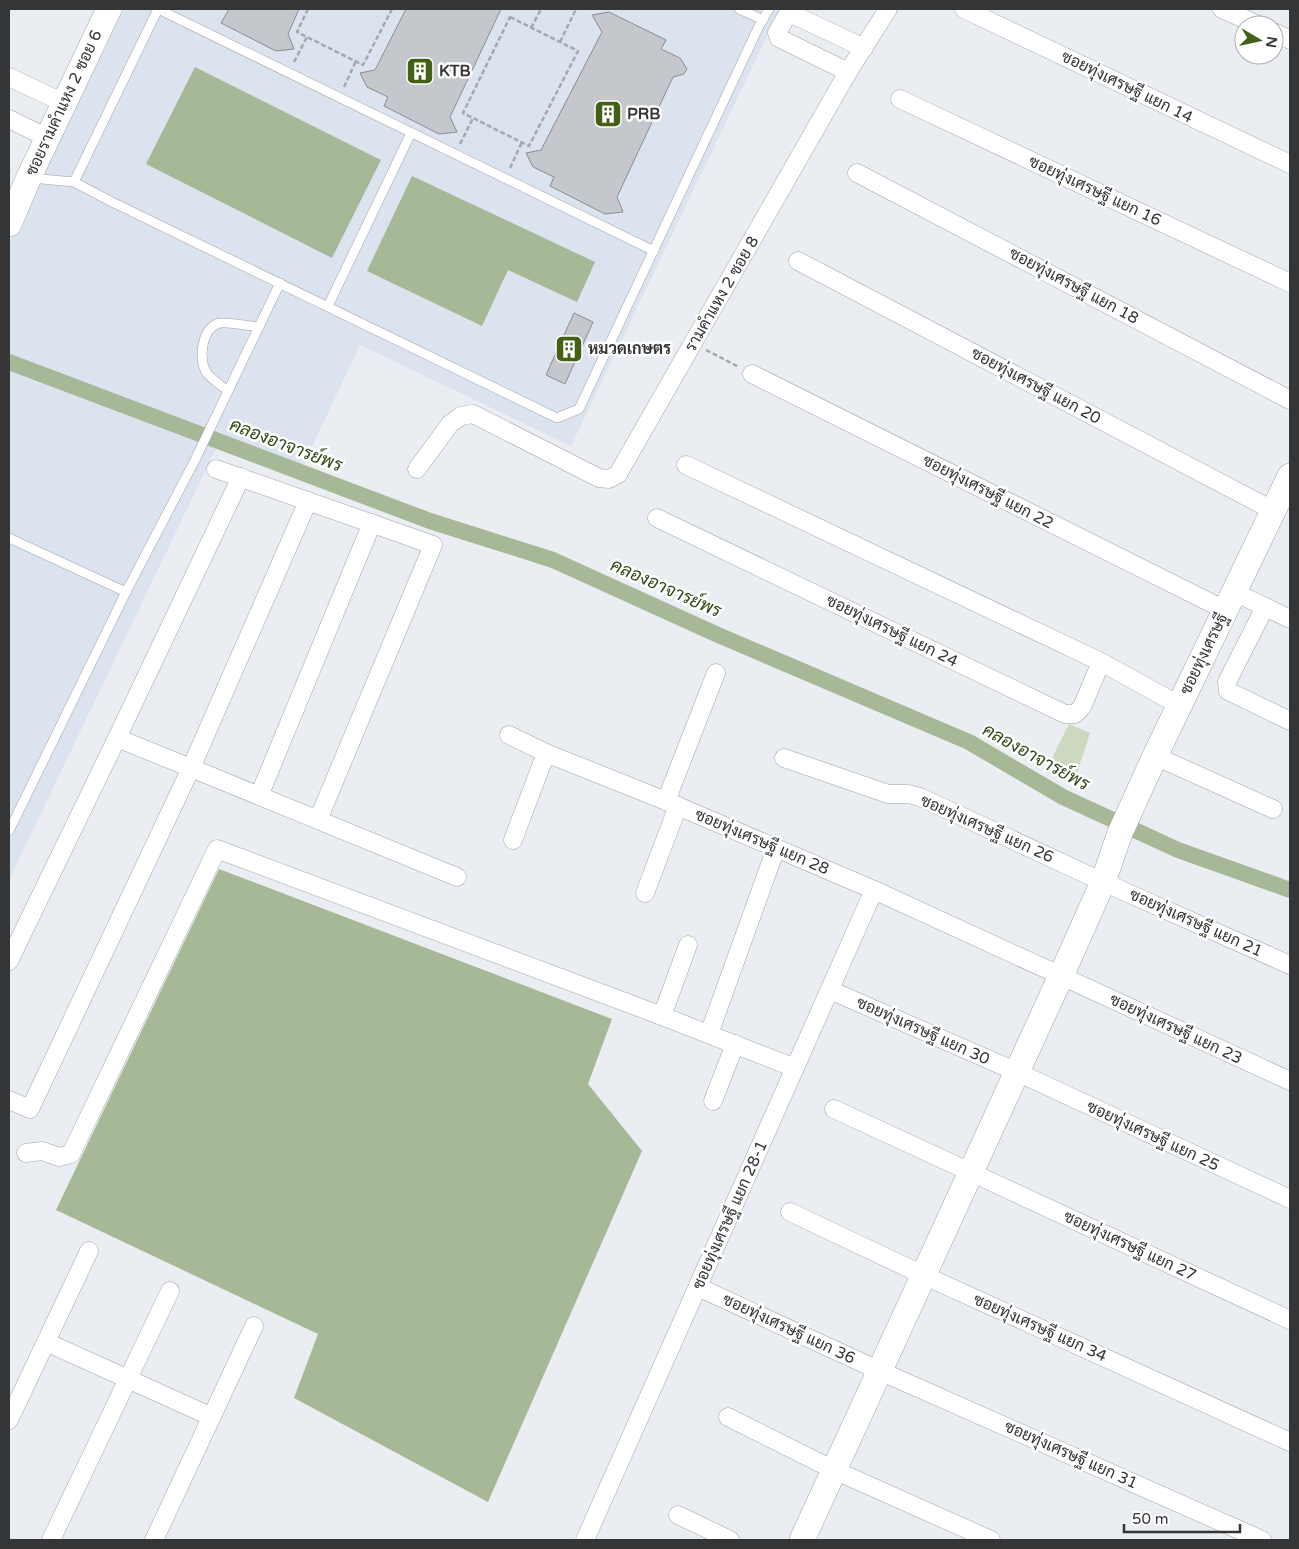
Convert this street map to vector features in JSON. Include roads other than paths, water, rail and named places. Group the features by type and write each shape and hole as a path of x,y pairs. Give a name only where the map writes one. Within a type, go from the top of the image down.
{"main road":[{"name":"ซอยรามคำแหง 2 ซอย 6","path":"9,224 28,177 64,103 104,10"},
{"name":"ซอยทุ่งเศรษฐี","path":"802,1540 1061,976 1102,882 1123,826 1155,756 1290,476"}],"street":[{"name":"รามคำแหง 2 ซอย 8","path":"417,469 450,424 461,416 473,414 599,478 609,479 618,474 848,72 888,9"},
{"name":"ซอยทุ่งเศรษฐี แยก 14","path":"964,9 1290,164"},
{"path":"1222,9 1236,15"},
{"path":"848,72 783,42 777,33 786,17 794,15 864,48"},
{"path":"9,77 64,103"},
{"name":"ซอยทุ่งเศรษฐี แยก 16","path":"900,99 1290,283"},
{"path":"9,119 48,138"},
{"name":"ซอยทุ่งเศรษฐี แยก 18","path":"857,173 1290,400"},
{"name":"ซอยทุ่งเศรษฐี แยก 20","path":"798,261 1274,511"},
{"name":"ซอยทุ่งเศรษฐี แยก 22","path":"752,374 1229,601 1265,606 1290,619"},
{"path":"686,465 1101,662 1179,704"},
{"path":"216,468 433,545 318,820"},
{"path":"9,961 241,477"},
{"path":"9,1100 30,1109 191,768 308,501"},
{"name":"ซอยทุ่งเศรษฐี แยก 24","path":"657,518 1065,714 1075,714 1082,707 1101,662"},
{"path":"258,796 372,523"},
{"path":"1265,606 1227,682 1228,691 1290,721"},
{"path":"645,893 672,804 716,673"},
{"name":"ซอยทุ่งเศรษฐี แยก 28","path":"509,735 546,753 672,804 874,890 1061,976"},
{"path":"117,738 457,877"},
{"path":"513,840 546,753"},
{"path":"1155,756 1273,810"},
{"name":"ซอยทุ่งเศรษฐี แยก 26","path":"784,758 888,794 908,794 920,797 1102,882"},
{"path":"709,1034 776,848"},
{"path":"26,1153 42,1151 59,1157 71,1154 217,849 662,1016 795,1068"},
{"name":"ซอยทุ่งเศรษฐี แยก 21","path":"1102,882 1290,965"},
{"name":"ซอยทุ่งเศรษฐี แยก 28-1","path":"586,1540 874,890"},
{"path":"662,1016 688,945"},
{"name":"ซอยทุ่งเศรษฐี แยก 23","path":"1061,976 1290,1081"},
{"name":"ซอยทุ่งเศรษฐี แยก 30","path":"830,990 1017,1072"},
{"path":"713,1100 735,1044"},
{"name":"ซอยทุ่งเศรษฐี แยก 25","path":"1017,1072 1290,1199"},
{"name":"ซอยทุ่งเศรษฐี แยก 27","path":"834,1109 1290,1320"},
{"name":"ซอยทุ่งเศรษฐี แยก 34","path":"790,1212 1290,1442"},
{"path":"9,1420 89,1251"},
{"name":"ซอยทุ่งเศรษฐี แยก 36","path":"698,1287 880,1370"},
{"path":"51,1540 170,1291"},
{"path":"154,1540 254,1326"},
{"path":"46,1342 212,1417"},
{"name":"ซอยทุ่งเศรษฐี แยก 31","path":"880,1370 1262,1540"},
{"path":"728,1417 834,1470 992,1540"},
{"path":"678,1515 730,1540"}],"lane":[{"path":"74,182 158,9 654,251"},
{"path":"739,9 763,20"},
{"path":"28,177 74,182 119,206 557,418 579,409 769,9"},
{"path":"328,306 411,133"},
{"path":"9,831 126,592 218,412 280,283"},
{"path":"228,391 205,372 202,357 205,338 209,329 220,324 259,327"},
{"path":"9,538 126,592"}],"waterway":[{"name":"คลองอาจารย์พร","path":"9,362 430,521 553,560 718,635 969,742 1063,797 1178,850 1290,890"}],"place":[{"name":"KTB","path":"420,71"},
{"name":"PRB","path":"608,114"},
{"name":"หมวดเกษตร","path":"569,349"}]}
